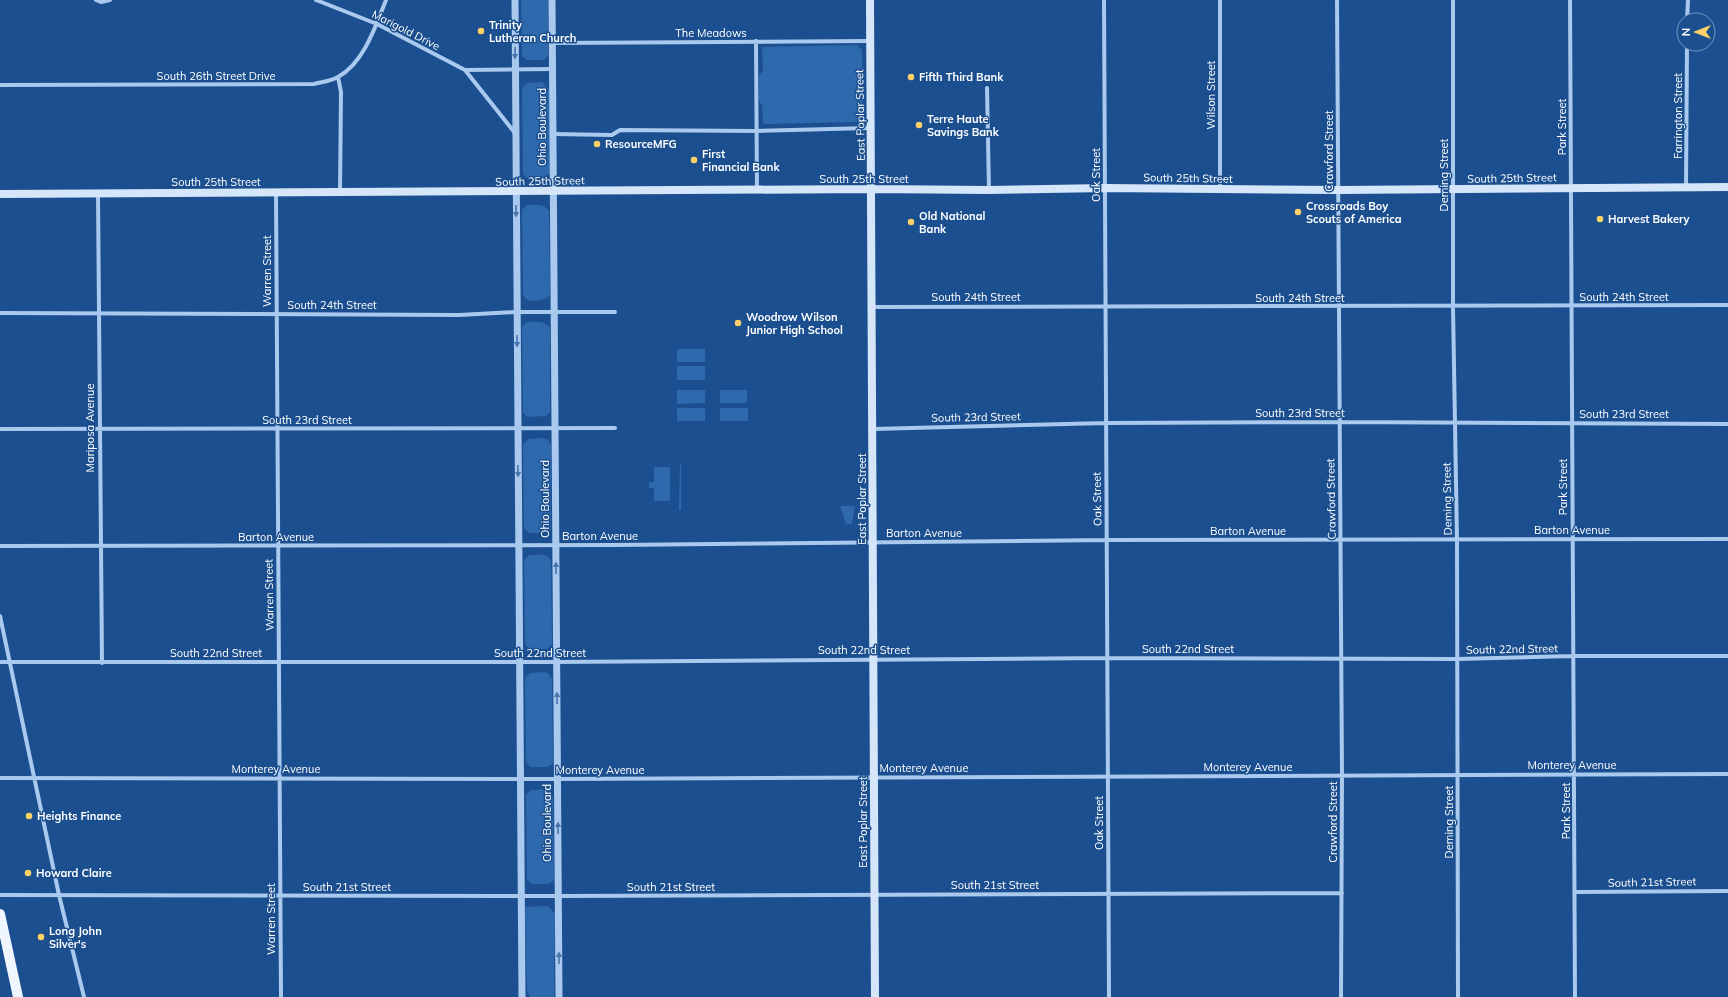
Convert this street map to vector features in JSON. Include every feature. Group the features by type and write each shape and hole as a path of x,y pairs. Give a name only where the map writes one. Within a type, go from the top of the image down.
{"main road":[{"name":"East Poplar Street","path":"870,0 875,997"},
{"name":"South 25th Street","path":"0,194 988,190 1105,188 1220,190 1454,190 1728,187"},
{"path":"0,914 3,943 18,997"}],"street":[{"path":"96,0 101,2 110,0"},
{"name":"Marigold Drive","path":"316,0 377,24 465,70 516,133"},
{"name":"South 26th Street Drive","path":"0,85 314,84 338,77 351,66 366,48 386,0"},
{"path":"515,0 516,312 520,662 520,896 522,997"},
{"name":"Ohio Boulevard","path":"552,0 559,997"},
{"name":"Oak Street","path":"1104,0 1109,997"},
{"name":"Wilson Street","path":"1220,0 1220,190"},
{"name":"Crawford Street","path":"1337,0 1338,422 1342,776 1341,997"},
{"name":"Deming Street","path":"1453,0 1453,307 1457,541 1458,997"},
{"name":"Park Street","path":"1570,0 1572,656 1575,997"},
{"path":"1687,12 1688,0"},
{"path":"756,41 757,190"},
{"name":"The Meadows","path":"552,43 870,41"},
{"name":"Farrington Street","path":"1686,187 1687,52"},
{"name":"Marigold Drive","path":"465,70 553,69"},
{"path":"338,77 341,92 340,193"},
{"path":"987,88 988,190"},
{"path":"553,134 612,135 620,130 756,131 871,128"},
{"name":"Warren Street","path":"276,193 280,997"},
{"name":"Mariposa Avenue","path":"98,194 102,663"},
{"name":"South 24th Street","path":"872,307 1728,306"},
{"name":"South 24th Street","path":"0,313 276,313 459,315 516,312 615,312"},
{"name":"South 23rd Street","path":"873,428 1106,423 1338,422 1728,424"},
{"name":"South 23rd Street","path":"0,429 615,428"},
{"name":"Barton Avenue","path":"0,546 556,545 1107,540 1457,541 1728,539"},
{"path":"0,616 59,895 84,997"},
{"name":"South 22nd Street","path":"0,662 557,662 1107,658 1457,659 1572,656 1728,656"},
{"name":"Monterey Avenue","path":"0,778 557,779 1728,774"},
{"name":"South 21st Street","path":"1575,892 1728,890"},
{"name":"South 21st Street","path":"0,894 558,896 1342,893"}],"shaded area":[{"path":"521,0 548,0 548,56 544,60 527,60 522,56"},
{"path":"857,45 862,50 863,117 859,122 763,124 762,105 759,101 759,75 763,71 762,47"},
{"path":"542,82 549,89 550,173 545,177 526,178 523,173 522,88 527,83"},
{"path":"527,205 542,206 547,208 549,211 550,295 545,299 533,301 527,300 523,295 522,210"},
{"path":"527,322 543,323 548,325 550,328 550,412 546,416 527,417 523,412 522,327"},
{"path":"677,349 705,349 705,362 677,362"},
{"path":"677,366 705,366 705,380 677,380"},
{"path":"677,390 705,390 705,403 677,404"},
{"path":"720,390 747,390 747,403 720,403"},
{"path":"677,408 705,408 705,421 677,421"},
{"path":"720,408 748,408 748,421 720,421"},
{"path":"544,438 548,440 551,445 551,529 547,533 529,533 524,528 523,444 529,439"},
{"path":"680,464 681,510 679,510"},
{"path":"654,467 670,467 670,501 654,501 654,488 649,488 649,482 654,482"},
{"path":"840,506 855,506 852,524 846,524"},
{"path":"529,555 545,555 551,561 552,645 547,649 529,649 525,644 524,560"},
{"path":"545,672 549,674 552,679 553,763 548,767 530,767 526,762 525,678 530,673"},
{"path":"546,789 550,791 553,796 554,880 549,884 531,884 527,879 526,795 531,790"},
{"path":"547,906 555,914 554,997 530,997 527,990 525,909 526,907"}],"place":[{"name":"Trinity Lutheran Church","path":"481,31"},
{"name":"Fifth Third Bank","path":"911,77"},
{"name":"Terre Haute Savings Bank","path":"919,125"},
{"name":"ResourceMFG","path":"597,144"},
{"name":"First Financial Bank","path":"694,160"},
{"name":"Crossroads Boy Scouts of America","path":"1298,212"},
{"name":"Harvest Bakery","path":"1600,219"},
{"name":"Old National Bank","path":"911,222"},
{"name":"Woodrow Wilson Junior High School","path":"738,323"},
{"name":"Heights Finance","path":"29,816"},
{"name":"Howard Claire","path":"28,873"},
{"name":"Long John Silver's","path":"41,937"}]}
